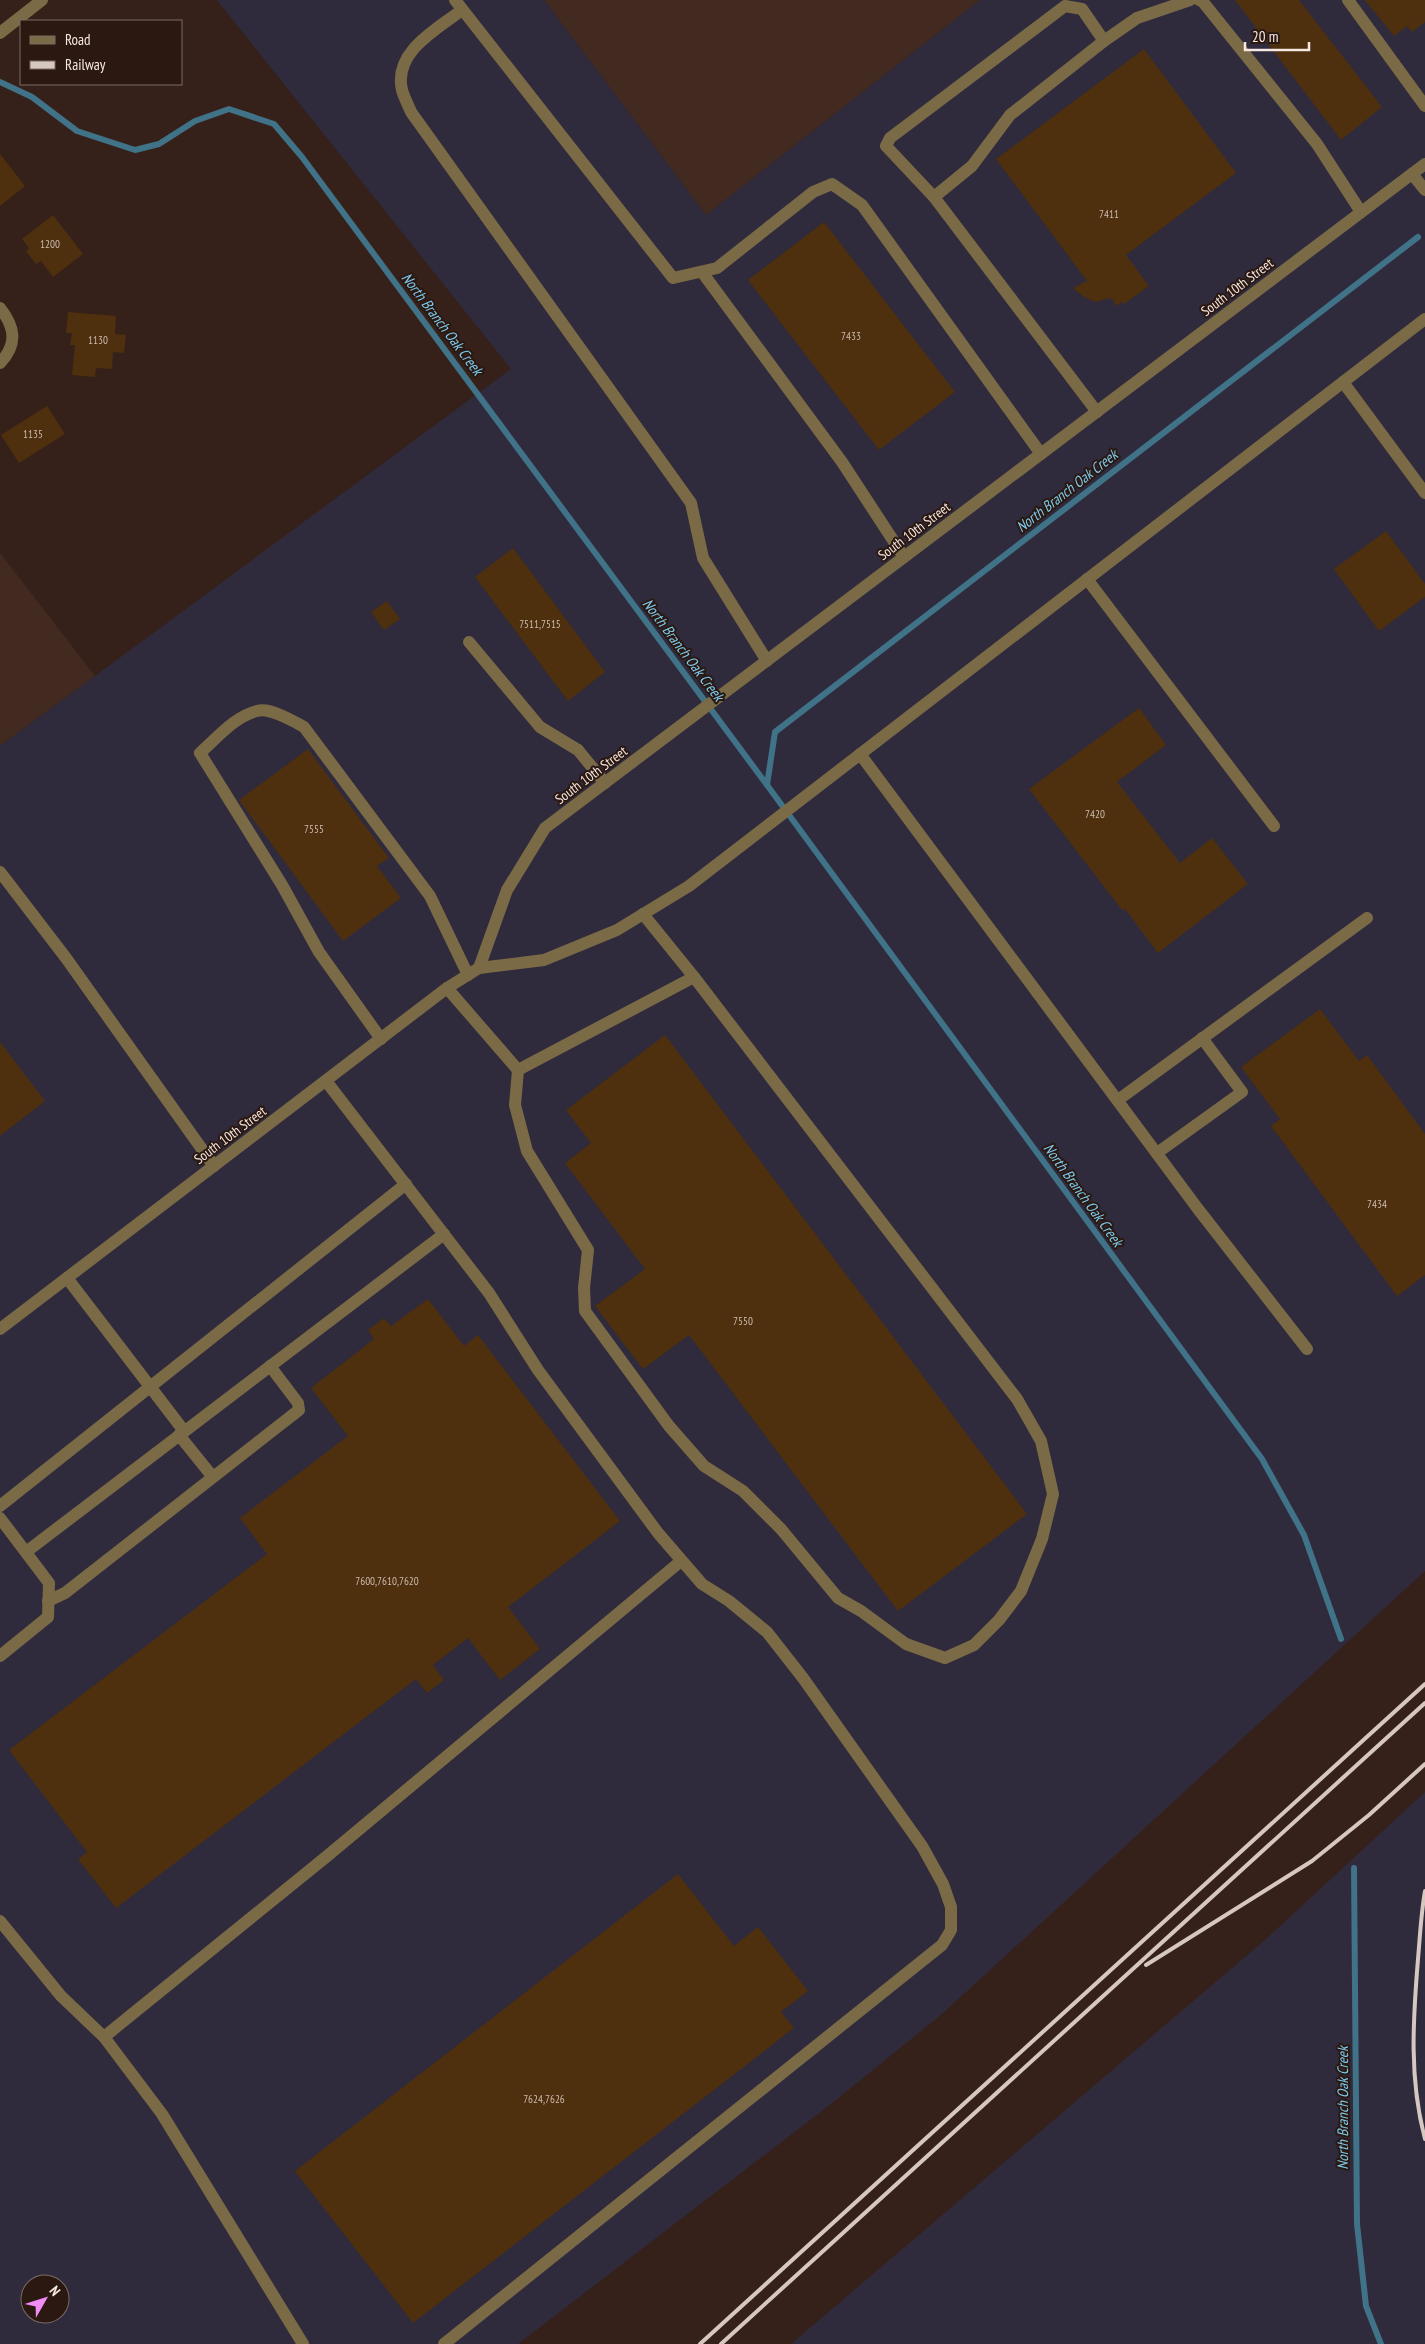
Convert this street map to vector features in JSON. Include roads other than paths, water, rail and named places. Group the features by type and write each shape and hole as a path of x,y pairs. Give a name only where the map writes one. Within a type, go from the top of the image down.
{"street":[{"path":"0,33 42,0"},
{"path":"934,197 972,166 1010,115 1104,41 1137,18 1190,0"},
{"path":"1198,0 1204,2 1317,144 1361,212"},
{"path":"1348,0 1425,106"},
{"path":"767,661 703,558 691,503 411,112 402,89 404,63 421,41 458,5 672,278 717,268 813,192 832,184 862,204 1041,454"},
{"path":"1097,412 934,197 886,146 890,138 1065,6 1082,9 1104,41"},
{"name":"South 10th Street","path":"473,971 507,890 545,828 1425,164"},
{"path":"1412,174 1425,190"},
{"path":"702,272 842,462 904,557"},
{"path":"0,308 10,321 13,330 12,344 0,363"},
{"name":"South 10th Street","path":"0,1329 447,988 473,971 544,960 617,930 689,886 1425,319"},
{"path":"1343,382 1425,493"},
{"path":"1086,579 1274,826"},
{"path":"468,642 540,727 578,750 605,783"},
{"path":"381,1039 319,952 282,885 200,753 235,722 258,710 283,715 304,727 430,896 473,971"},
{"path":"860,754 1157,1153 1306,1349"},
{"path":"0,872 66,958 214,1166"},
{"path":"447,988 518,1070 515,1105 527,1151 588,1250 584,1288 585,1311 669,1426 704,1466 743,1491 774,1523 838,1598 861,1611 906,1644 945,1658 974,1645 999,1620 1021,1592 1042,1539 1053,1494 1041,1441 1016,1399 643,914"},
{"path":"1118,1100 1367,918"},
{"path":"518,1070 694,978"},
{"path":"1157,1153 1242,1092 1202,1038"},
{"path":"326,1081 489,1293 538,1370 681,1561 702,1584 729,1601 767,1632 803,1678 922,1846 943,1884 951,1907 951,1930 942,1945 444,2344"},
{"path":"0,1506 406,1184"},
{"path":"26,1552 444,1234"},
{"path":"67,1278 150,1387 212,1476"},
{"path":"48,1601 65,1593 212,1476 299,1410 298,1403 270,1366"},
{"path":"0,1518 49,1583 48,1617 0,1656"},
{"path":"104,2037 334,1851 681,1561"},
{"path":"0,1922 61,1996 104,2037 162,2114 303,2344"}],"waterway":[{"name":"North Branch Oak Creek","path":"0,82 32,97 77,131 135,150 159,144 195,121 229,109 274,124 302,157 767,785 1262,1459 1304,1535 1341,1639"},
{"name":"North Branch Oak Creek","path":"767,785 775,732 1418,237"},
{"name":"North Branch Oak Creek","path":"1354,1868 1357,2224 1366,2306 1381,2344"}],"railway":[{"path":"700,2344 1425,1684"},
{"path":"721,2344 1425,1703"},
{"path":"1146,1965 1312,1861 1369,1815 1425,1764"},
{"path":"1425,1891 1416,1982 1414,2027 1416,2094 1425,2139"}]}
